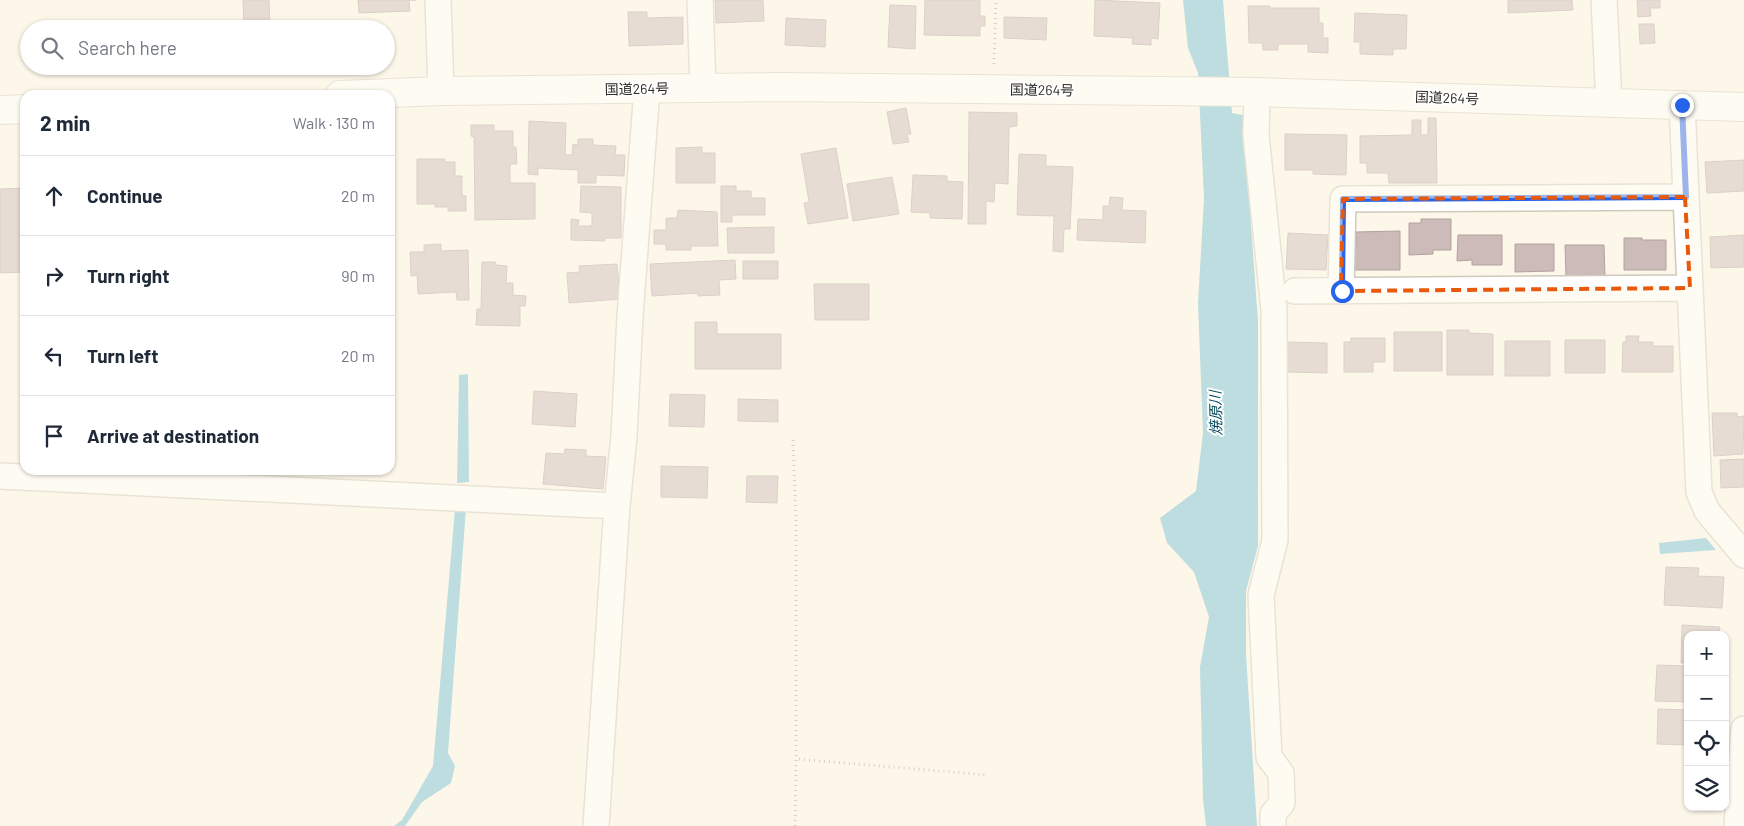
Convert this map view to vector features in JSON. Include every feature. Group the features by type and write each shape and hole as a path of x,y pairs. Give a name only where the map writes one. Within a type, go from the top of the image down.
{"highway":[{"name":"国道264号","path":"395,93 648,88 1187,91 1744,107"},
{"path":"0,110 20,109"}],"street":[{"path":"438,0 441,91"},
{"path":"700,0 703,88"},
{"path":"1604,0 1609,103"},
{"path":"596,826 617,506 624,436 630,316 648,88"},
{"path":"1257,92 1256,135 1274,310 1274,540 1261,595 1269,757 1281,773 1282,803 1273,814 1273,826"},
{"path":"1682,105 1699,492 1707,510 1744,554"},
{"path":"1342,291 1343,199 1686,197"},
{"path":"1295,291 1690,288"},
{"path":"0,476 617,506"},
{"path":"1737,826 1744,729"}],"path":[{"path":"994,67 996,0"},
{"path":"792,440 796,523 795,826"},
{"path":"796,760 988,775"}],"highlighted area":[{"path":"1685,197 1690,288 1341,291 1343,199"}],"water":[{"name":"焼原川","path":"1183,0 1223,0 1232,113 1243,115 1258,321 1258,546 1246,591 1246,655 1257,826 1206,826 1203,799 1200,667 1209,617 1194,572 1167,543 1160,518 1196,491 1203,433 1198,304 1204,198 1198,73 1188,48"},
{"path":"468,374 469,482 457,483 459,375"},
{"path":"466,508 448,753 455,766 451,783 422,802 405,826 394,826 402,820 433,766 455,509"},
{"path":"1706,538 1716,550 1660,554 1659,543"}],"building":[{"path":"243,0 269,0 270,20 244,20"},
{"path":"358,0 409,0 410,11 359,13"},
{"path":"715,0 763,0 764,21 716,23"},
{"path":"925,0 980,0 980,16 985,16 985,26 980,26 980,36 924,35"},
{"path":"1095,0 1160,3 1158,39 1151,38 1151,45 1132,44 1133,38 1094,36"},
{"path":"1508,0 1572,0 1573,10 1508,13"},
{"path":"1637,0 1660,0 1660,8 1650,8 1651,16 1638,17"},
{"path":"890,5 916,6 915,49 888,47"},
{"path":"1248,6 1319,8 1319,23 1323,23 1323,38 1328,38 1328,53 1308,52 1308,44 1278,44 1278,50 1263,50 1262,43 1249,43"},
{"path":"628,12 647,12 647,18 683,17 683,44 629,46"},
{"path":"1355,13 1407,15 1406,49 1393,49 1393,55 1360,54 1360,42 1354,42"},
{"path":"1004,17 1047,18 1046,40 1004,38"},
{"path":"786,18 826,20 825,47 785,45"},
{"path":"1639,24 1654,24 1655,43 1640,44"},
{"path":"906,108 911,134 907,134 909,142 893,144 887,112"},
{"path":"969,112 1017,113 1017,126 1009,127 1008,184 995,183 994,202 986,201 986,224 968,224"},
{"path":"1428,118 1436,118 1437,183 1389,183 1388,173 1367,173 1367,163 1360,163 1360,136 1412,135 1412,120 1421,120 1421,135 1428,135"},
{"path":"529,121 566,123 565,155 572,155 573,144 578,145 578,139 593,139 593,145 616,146 615,155 625,155 624,176 596,175 596,183 578,183 578,170 538,168 538,175 528,174"},
{"path":"471,125 494,125 494,131 513,131 513,147 516,147 517,164 510,164 510,183 535,183 535,219 475,220 474,137 471,136"},
{"path":"1285,134 1347,135 1346,175 1313,174 1313,170 1285,170"},
{"path":"702,147 702,153 715,153 715,183 676,183 676,148"},
{"path":"836,148 848,218 808,224 804,203 809,202 801,154"},
{"path":"1019,154 1046,155 1046,166 1073,167 1070,229 1064,229 1063,252 1053,251 1054,216 1017,215"},
{"path":"417,159 445,159 445,162 455,162 455,176 462,176 462,195 466,196 466,211 448,211 448,207 435,207 435,204 417,204"},
{"path":"1744,160 1744,191 1707,193 1705,162"},
{"path":"913,175 947,176 947,181 963,182 962,219 930,218 930,213 911,212"},
{"path":"892,177 899,214 853,221 847,184"},
{"path":"581,186 621,187 621,238 605,238 605,241 571,240 571,219 579,220 578,226 592,226 592,213 580,212"},
{"path":"721,186 736,186 736,191 751,191 751,198 765,198 765,215 732,215 732,222 721,222"},
{"path":"20,188 20,272 0,273 0,189"},
{"path":"1110,197 1123,198 1122,210 1146,211 1145,243 1077,240 1078,219 1103,220 1103,206 1109,206"},
{"path":"678,210 717,212 718,246 691,246 691,250 666,250 666,244 654,244 654,230 666,230 666,218 677,218"},
{"path":"1421,219 1451,219 1451,250 1433,250 1433,254 1409,255 1409,223 1421,223"},
{"path":"774,227 774,253 728,253 727,228"},
{"path":"1400,231 1400,270 1350,270 1350,248 1356,249 1356,232"},
{"path":"1288,233 1328,235 1326,270 1286,269"},
{"path":"1458,235 1502,235 1502,265 1472,265 1472,260 1457,261"},
{"path":"1744,235 1744,267 1711,268 1710,237"},
{"path":"1624,238 1666,240 1666,270 1624,270"},
{"path":"441,244 441,251 468,250 469,300 457,300 456,292 418,294 417,275 411,276 410,252 424,252 424,245"},
{"path":"1515,244 1554,244 1554,271 1515,272"},
{"path":"1565,245 1604,245 1605,276 1566,277"},
{"path":"735,260 736,279 719,280 720,295 698,296 698,293 652,296 650,264"},
{"path":"743,261 778,261 778,279 743,279"},
{"path":"482,262 495,262 496,265 507,266 506,283 513,283 513,295 526,296 525,306 520,306 520,326 476,325 477,309 481,309"},
{"path":"617,264 620,299 569,303 567,273 580,272 579,266"},
{"path":"814,284 869,284 869,320 815,320"},
{"path":"695,322 717,322 717,334 781,334 781,369 695,369"},
{"path":"1447,330 1469,330 1469,333 1493,334 1493,375 1447,375"},
{"path":"1394,332 1442,332 1442,371 1394,371"},
{"path":"1626,336 1639,336 1638,342 1653,342 1653,346 1673,346 1673,372 1622,372 1623,342 1626,342"},
{"path":"1351,338 1385,338 1385,362 1373,362 1373,372 1344,372 1344,342 1351,342"},
{"path":"1565,340 1605,340 1605,373 1565,373"},
{"path":"1505,341 1550,341 1550,376 1505,376"},
{"path":"1287,342 1327,343 1327,373 1287,372"},
{"path":"534,391 577,394 575,427 532,424"},
{"path":"670,394 705,395 704,427 669,426"},
{"path":"738,399 778,400 778,422 738,421"},
{"path":"1712,413 1737,413 1737,417 1744,416 1743,454 1714,456"},
{"path":"565,449 586,450 586,456 606,457 603,489 543,484 546,453 564,454"},
{"path":"1744,459 1744,487 1721,488 1720,460"},
{"path":"661,466 708,467 707,498 661,497"},
{"path":"747,476 778,476 777,503 746,502"},
{"path":"1666,567 1699,568 1698,576 1724,577 1722,608 1664,605"},
{"path":"1682,625 1720,627 1720,631 1684,631 1684,663 1681,663"},
{"path":"1657,665 1684,666 1684,702 1655,701"},
{"path":"1658,709 1684,710 1684,745 1657,744"}],"route":[{"path":"1342,291 1343,199 1686,197 1682,105"}]}
